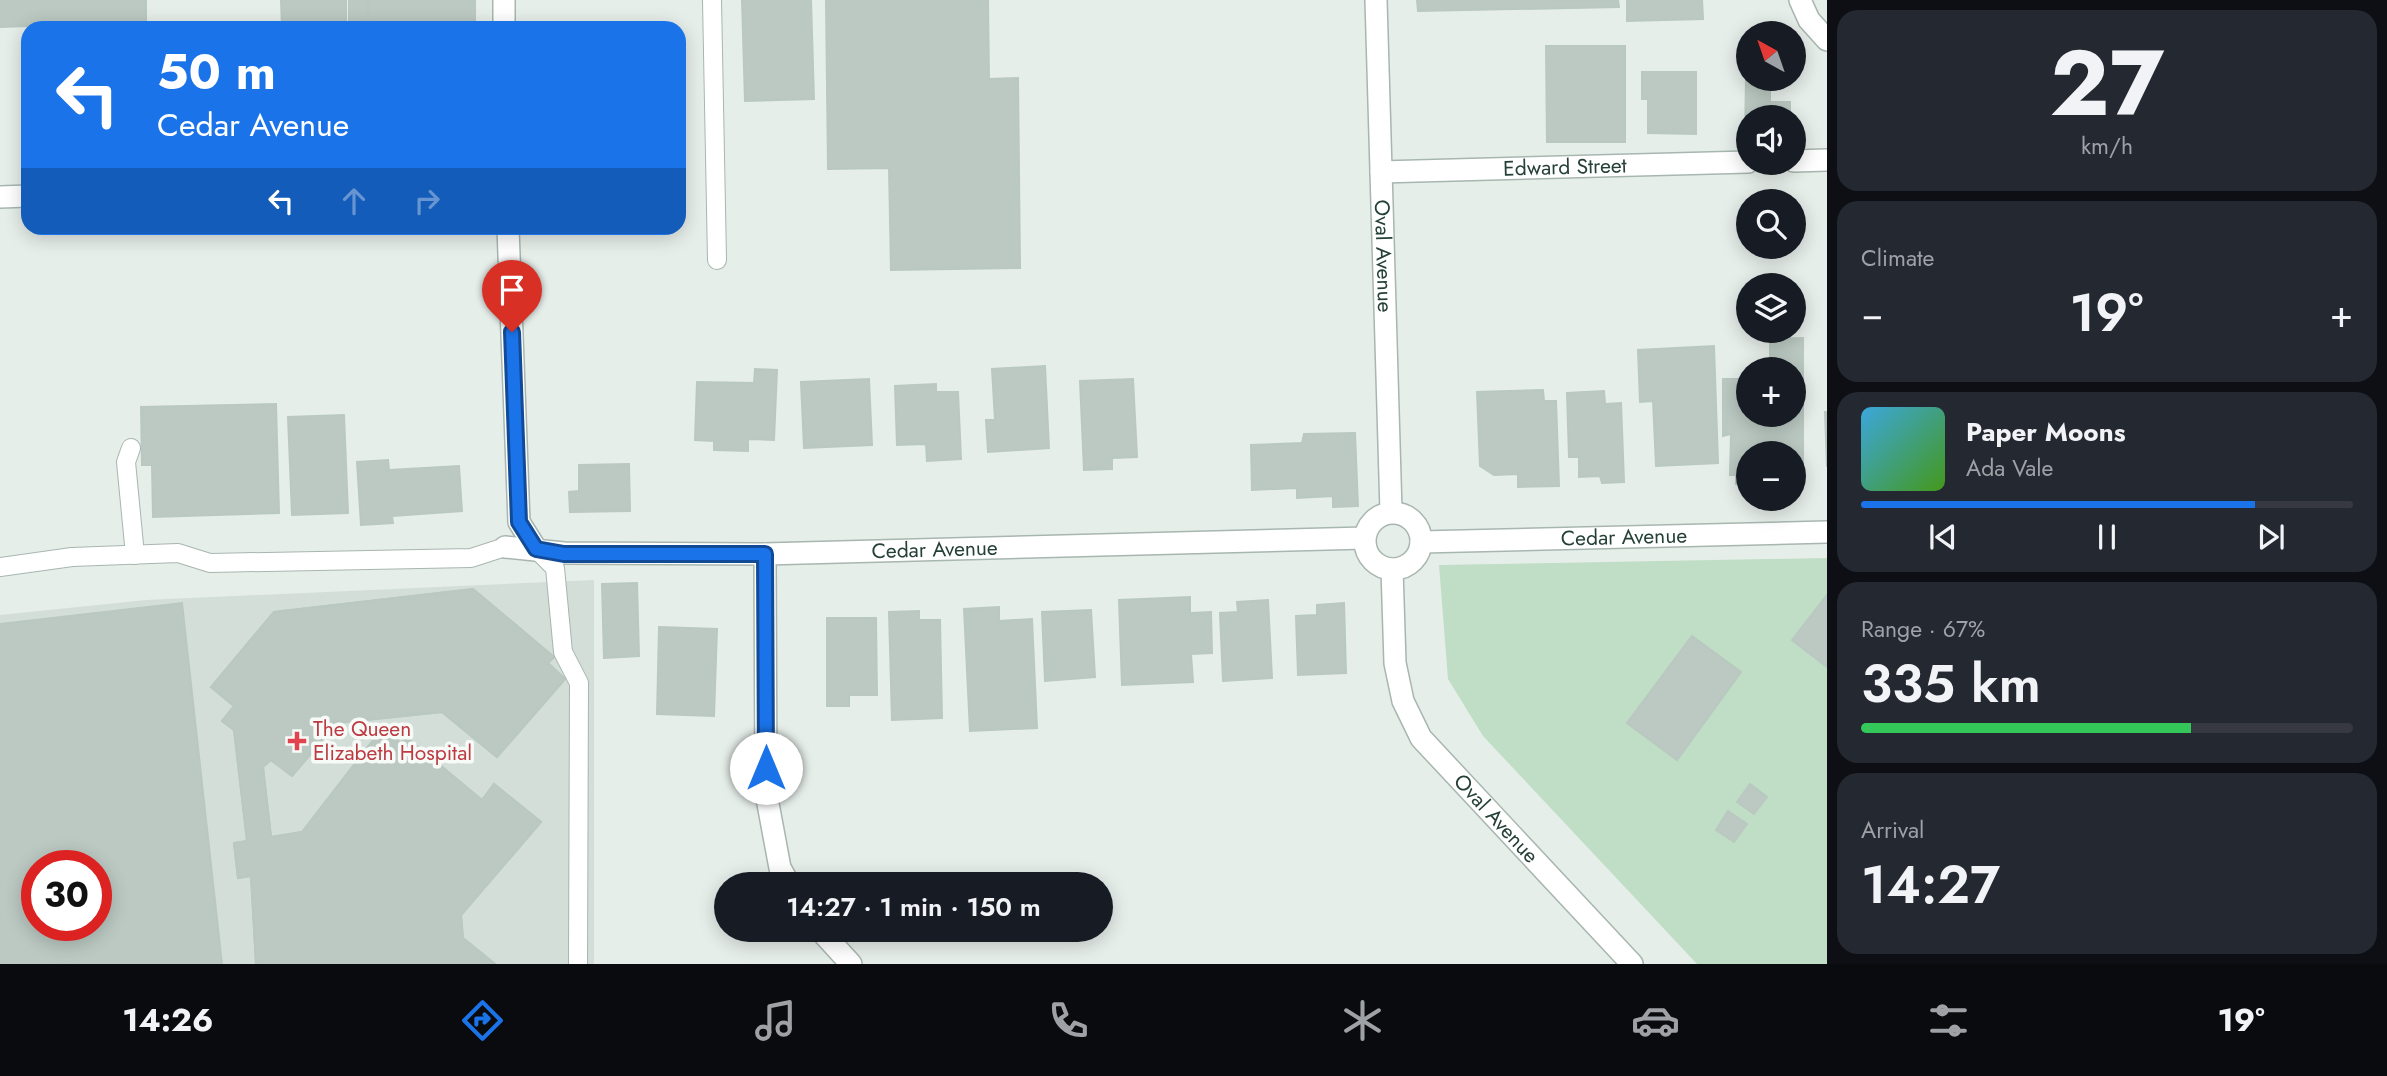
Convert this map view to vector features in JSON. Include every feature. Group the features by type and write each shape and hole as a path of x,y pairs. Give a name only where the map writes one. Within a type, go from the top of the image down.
{"street":[{"path":"504,0 505,21"},
{"name":"Oval Avenue","path":"1376,0 1391,512"},
{"path":"1800,0 1809,20 1827,40"},
{"path":"1806,161 1827,160"},
{"name":"Edward Street","path":"1381,172 1736,162"},
{"path":"0,197 21,196"},
{"path":"509,235 519,522 536,549"},
{"path":"1391,512 1413,520 1420,531 1421,542 1413,561 1392,569 1378,564 1368,552 1365,538 1369,527 1377,518 1391,512"},
{"name":"Cedar Avenue","path":"1421,542 1827,531"},
{"name":"Cedar Avenue","path":"505,548 536,549 564,554 765,554 1365,538"},
{"path":"765,554 766,793 782,872"},
{"name":"Oval Avenue","path":"1392,569 1395,663 1403,701 1421,738 1632,964"},
{"path":"831,942 851,964"}],"lane":[{"path":"712,0 717,260"},
{"path":"131,448 126,462 135,555"},
{"path":"0,567 72,557 178,553 210,563 471,558 505,548"},
{"path":"536,549 555,568 563,652 579,683 578,964"}],"shaded area":[{"name":"The Queen Elizabeth Hospital","path":"594,580 594,964 0,964 0,615 146,600"}],"green space":[{"path":"1827,558 1827,964 1697,964 1483,736 1448,679 1439,565"}],"building":[{"path":"0,0 146,0 146,21 21,21 21,26 0,27"},
{"path":"281,0 346,0 346,21 282,21"},
{"path":"349,0 367,0 367,21 349,21"},
{"path":"369,0 475,0 475,21 369,21"},
{"path":"742,0 811,0 814,99 745,101"},
{"path":"826,0 988,0 989,79 1018,78 1020,268 891,270 889,168 828,169"},
{"path":"1417,0 1618,0 1619,7 1418,11"},
{"path":"1627,0 1702,0 1703,19 1627,21"},
{"path":"1546,46 1625,46 1625,142 1547,142"},
{"path":"1642,72 1696,72 1696,134 1648,133 1648,99 1642,99"},
{"path":"1746,91 1770,91 1770,102 1790,102 1790,105 1746,105"},
{"path":"1770,343 1803,343 1803,357 1770,357"},
{"path":"1714,346 1718,463 1656,466 1653,401 1640,402 1638,350"},
{"path":"1045,366 1049,448 988,452 986,420 995,420 992,369"},
{"path":"755,369 777,370 774,440 748,439 748,451 714,450 714,441 695,440 697,382 754,383"},
{"path":"869,379 872,445 804,448 801,382"},
{"path":"1133,379 1137,457 1112,458 1112,469 1084,470 1080,381"},
{"path":"1723,379 1736,379 1736,427 1803,427 1803,441 1736,441 1736,475 1730,475 1731,434 1723,436"},
{"path":"936,384 936,392 958,392 961,459 927,461 926,444 897,445 895,386"},
{"path":"1543,390 1544,401 1556,401 1559,486 1518,487 1518,474 1494,475 1480,466 1477,392"},
{"path":"1604,391 1605,404 1621,403 1624,482 1602,483 1600,476 1579,477 1579,457 1569,457 1567,393"},
{"path":"276,404 279,513 153,517 152,465 142,465 141,407"},
{"path":"1825,412 1827,412 1827,467"},
{"path":"344,415 348,513 292,515 288,417"},
{"path":"1355,433 1358,506 1333,507 1333,496 1297,498 1297,488 1252,490 1251,445 1302,443 1304,434"},
{"path":"388,460 389,470 459,466 462,511 392,516 393,523 361,525 357,462"},
{"path":"629,464 630,511 570,512 569,492 579,491 579,465"},
{"path":"637,583 639,656 604,658 602,584"},
{"path":"473,589 554,657 548,663 565,679 497,757 442,712 337,723 292,776 271,760 263,767 271,837 302,832 381,730 401,743 406,737 482,800 494,784 541,822 461,915 463,938 495,964 368,964 374,957 371,924 337,897 321,898 327,964 256,964 251,876 238,878 234,843 247,841 234,730 222,721 234,706 211,687 274,612"},
{"path":"473,589 554,657 548,663 565,679 497,757 442,712 337,723 292,776 271,760 263,767 271,837 302,832 381,730 401,743 406,737 482,800 494,784 541,822 461,915 463,938 495,964 256,964 251,876 238,878 234,843 247,841 234,730 222,721 234,706 211,687 274,612"},
{"path":"1827,595 1827,667 1792,640"},
{"path":"1190,597 1190,613 1211,612 1212,653 1191,654 1193,682 1122,685 1119,600"},
{"path":"1268,600 1272,678 1223,681 1220,613 1238,612 1237,602"},
{"path":"182,603 222,964 0,964 0,624"},
{"path":"1344,603 1346,673 1298,675 1296,616 1317,615 1317,605"},
{"path":"999,607 999,621 1032,619 1037,728 970,731 964,609"},
{"path":"1091,610 1095,677 1045,681 1042,612"},
{"path":"919,611 919,620 940,620 942,718 892,720 889,612"},
{"path":"827,618 876,618 877,695 849,695 849,706 827,706"},
{"path":"659,627 717,629 714,716 657,714"},
{"path":"1692,636 1741,672 1677,760 1627,723"},
{"path":"1750,784 1767,797 1754,814 1737,802"},
{"path":"1728,811 1747,824 1734,842 1716,830"}],"place":[{"name":"The Queen Elizabeth Hospital","path":"297,741"}],"route":[{"path":"512,332 519,522 536,549 564,554 765,554 766,768"}]}
